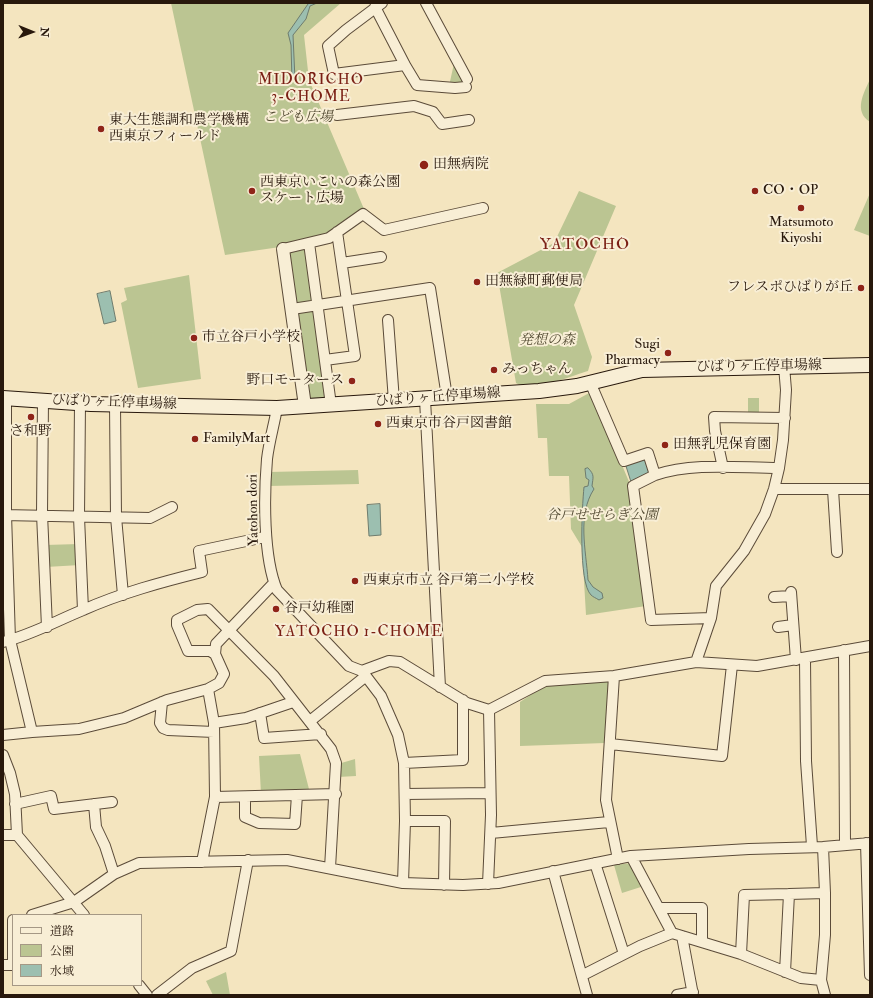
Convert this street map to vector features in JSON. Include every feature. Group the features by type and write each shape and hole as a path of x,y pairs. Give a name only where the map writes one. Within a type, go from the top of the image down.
{"main road":[{"name":"ひばりヶ丘停車場線","path":"4,398 80,403 277,408 539,391 590,382 642,370 870,364"}],"street":[{"path":"405,65 334,74 328,46 379,5 405,65 417,85 455,88 466,83 426,3"},
{"path":"337,115 414,106 433,112 442,124 469,120"},
{"path":"305,406 283,249 329,238 363,214 384,230 483,208"},
{"path":"325,360 354,356 337,232"},
{"path":"309,244 331,405"},
{"path":"342,262 381,257"},
{"path":"292,309 430,288 447,397"},
{"path":"388,320 394,401"},
{"path":"696,662 711,618 716,586 744,551 765,514 774,489 779,468 784,418 784,366"},
{"path":"590,382 624,461 648,453 655,475"},
{"path":"4,398 7,641 32,732"},
{"path":"425,399 440,687"},
{"path":"43,400 42,514 47,628"},
{"path":"80,403 79,517 83,610"},
{"path":"115,404 116,517 123,595"},
{"name":"Yatohon dori","path":"277,408 267,459 265,537 274,583 277,590 349,666 364,673"},
{"path":"723,468 715,431 714,417 784,418"},
{"path":"711,618 651,620 633,486 655,475 679,469 779,468"},
{"path":"774,489 870,489"},
{"path":"833,490 837,552"},
{"path":"5,515 42,514 79,517 150,518 172,507"},
{"path":"7,641 47,628 83,610 140,587 202,572 199,552 265,537"},
{"path":"3,735 83,729 124,718 162,702 208,689 218,683 224,674 215,654 216,644 227,630 274,583"},
{"path":"774,597 791,594 793,626 800,660 812,846"},
{"path":"215,654 210,651 188,651 176,620 197,610 208,609 227,630 274,676 293,702 331,748 336,763 336,794 330,868"},
{"path":"778,627 793,626"},
{"path":"310,721 364,673 389,661 400,662 463,700 489,710 545,681 614,676 696,662 757,666 800,660 870,646"},
{"path":"844,650 845,844"},
{"path":"610,744 722,756 732,665"},
{"path":"364,673 381,696 398,736 404,762 405,821 403,883"},
{"path":"614,676 606,800 609,822 618,859"},
{"path":"202,862 215,797 214,727 208,689"},
{"path":"404,762 463,760 463,700"},
{"path":"162,702 160,723 163,728 168,730 214,727 293,702"},
{"path":"488,884 491,833 489,710"},
{"path":"260,713 264,738 320,734"},
{"path":"3,755 15,804 17,835 83,914"},
{"path":"404,794 490,793"},
{"path":"215,797 336,794"},
{"path":"245,797 245,817 260,823 295,824 296,795"},
{"path":"15,804 51,796 54,809 112,802"},
{"path":"94,804 96,827 105,846 114,874"},
{"path":"405,821 445,821 444,885"},
{"path":"491,833 609,822"},
{"path":"3,835 17,835"},
{"path":"35,914 74,902 114,874 139,863 287,860 403,883 444,885 488,884 631,856 812,846 823,847 868,843 870,975"},
{"path":"823,847 825,935 821,980 825,995"},
{"path":"631,856 672,933"},
{"path":"156,995 192,968 231,951 248,860"},
{"path":"595,863 624,954"},
{"path":"553,871 583,975 587,995"},
{"path":"741,954 744,895 825,893"},
{"path":"785,972 789,894"},
{"path":"659,908 702,908 702,942"},
{"path":"583,975 624,954 672,933 741,954 801,978 821,980"},
{"path":"677,995 693,994 682,936"},
{"path":"140,986 147,995"}],"green space":[{"name":"こども広場","path":"171,3 341,3 304,35 309,80 364,209 328,236 280,247 225,255"},
{"path":"455,59 465,86 449,86"},
{"path":"870,79 870,122 862,113 861,102"},
{"name":"発想の森","path":"579,191 616,206 574,305 592,357 588,371 552,383 523,386 516,383 497,273 554,243"},
{"path":"870,193 870,236 854,230"},
{"path":"309,243 331,405 300,406 297,398 278,250"},
{"path":"189,275 201,379 138,388 121,303 127,300 124,288"},
{"name":"谷戸せせらぎ公園","path":"591,392 630,484 646,606 586,615 582,547 571,529 569,476 549,476 547,438 538,438 536,404 569,404"},
{"path":"748,398 759,398 759,412 748,412"},
{"path":"358,470 359,484 269,486 269,472"},
{"path":"79,544 80,565 46,567 45,545"},
{"path":"609,680 605,743 520,746 520,702 547,684"},
{"path":"300,754 310,793 261,794 259,756"},
{"path":"355,759 356,776 338,777 338,764"},
{"path":"632,863 644,886 622,893 614,865"},
{"path":"226,972 230,995 213,995 206,981"}],"water":[{"path":"317,3 310,6 306,19 293,35 295,80 292,81 291,45 288,33 308,4"},
{"path":"110,291 116,321 104,324 97,294"},
{"path":"646,455 653,474 632,485 625,463"},
{"path":"588,468 593,474 592,486 594,489 589,499 584,521 585,545 588,580 593,587 602,593 603,598 599,600 591,595 584,575 582,544 583,497 584,487 588,486 589,480 586,478 585,469"},
{"path":"380,504 381,535 369,536 367,505"}],"place":[{"name":"東大生態調和農学機構 西東京フィールド","path":"101,129"},
{"name":"田無病院","path":"424,165"},
{"name":"西東京いこいの森公園 スケート広場","path":"252,191"},
{"name":"CO・OP","path":"755,191"},
{"name":"Matsumoto Kiyoshi","path":"801,208"},
{"name":"田無緑町郵便局","path":"477,282"},
{"name":"フレスポひばりが丘","path":"861,288"},
{"name":"市立谷戸小学校","path":"194,338"},
{"name":"Sugi Pharmacy","path":"668,353"},
{"name":"みっちゃん","path":"494,370"},
{"name":"野口モータース","path":"352,381"},
{"name":"さ和野","path":"31,417"},
{"name":"西東京市谷戸図書館","path":"378,424"},
{"name":"FamilyMart","path":"195,439"},
{"name":"田無乳児保育園","path":"665,445"},
{"name":"西東京市立 谷戸第二小学校","path":"355,581"},
{"name":"谷戸幼稚園","path":"276,609"}],"district":[{"name":"MIDORICHO 3-CHOME","path":"311,90"},
{"name":"YATOCHO","path":"585,246"},
{"name":"YATOCHO 1-CHOME","path":"359,633"}]}
